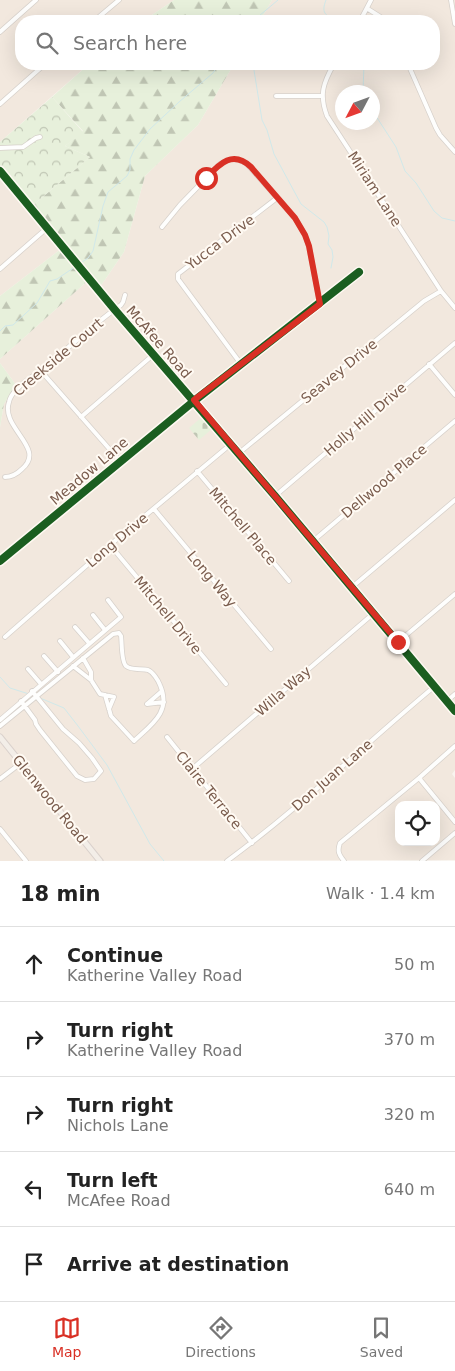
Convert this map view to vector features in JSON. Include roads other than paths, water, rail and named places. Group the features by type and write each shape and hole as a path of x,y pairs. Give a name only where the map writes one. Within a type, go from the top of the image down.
{"main road":[{"name":"Glenwood Road","path":"0,737 100,861"}],"street":[{"path":"19,15 36,0"},
{"path":"101,15 119,0"},
{"path":"364,15 372,0"},
{"path":"451,0 455,24"},
{"path":"368,9 378,15"},
{"path":"0,32 15,19"},
{"path":"0,104 38,70"},
{"path":"276,96 322,96 325,80 331,70"},
{"path":"411,70 436,128 455,152"},
{"name":"Miriam Lane","path":"322,96 327,116 441,290 455,308"},
{"path":"0,148 23,147 40,137"},
{"path":"162,227 220,164 235,158 246,162 295,218 305,235 309,246 320,304"},
{"name":"McAfee Road","path":"0,171 114,310 194,400 455,711"},
{"name":"Yucca Drive","path":"241,364 178,279 178,274 277,198"},
{"path":"0,269 48,228"},
{"name":"Meadow Lane","path":"0,561 194,400 359,272"},
{"name":"Seavey Drive","path":"239,453 424,301 441,290"},
{"name":"Creekside Court","path":"5,477 11,477 21,471 30,459 29,449 9,420 7,410 9,400 17,388 41,371 123,302 125,295"},
{"name":"Holly Hill Drive","path":"275,496 455,343"},
{"path":"81,417 153,355"},
{"path":"429,364 455,395"},
{"path":"41,371 120,461"},
{"name":"Dellwood Place","path":"313,541 455,421"},
{"name":"Long Drive","path":"5,637 110,545 231,444"},
{"name":"Mitchell Place","path":"197,471 288,581"},
{"path":"352,587 455,500"},
{"name":"Long Way","path":"154,509 271,649"},
{"name":"Mitchell Drive","path":"110,545 226,684"},
{"path":"398,642 455,594"},
{"path":"0,720 20,701 121,617 108,600"},
{"name":"Willa Way","path":"192,769 374,613"},
{"path":"93,615 105,630"},
{"path":"75,627 89,643"},
{"path":"0,726 113,634 119,633 121,636 123,660 126,665 131,668 150,670 158,680 162,691 164,708 159,717 134,741 111,716 105,695"},
{"path":"60,641 73,657"},
{"path":"44,656 60,676"},
{"path":"83,658 91,672 91,680"},
{"path":"65,663 91,680 100,694 114,697 109,708"},
{"path":"28,669 49,686"},
{"name":"Don Juan Lane","path":"227,861 252,843 435,686"},
{"path":"20,701 35,720 40,730 77,776 85,780 94,780 101,771 79,743 63,729 32,691"},
{"path":"162,691 146,704 164,702"},
{"path":"447,701 455,694"},
{"name":"Claire Terrace","path":"166,737 252,843"},
{"path":"344,861 339,855 338,848 343,842 455,746"},
{"path":"0,779 21,763"},
{"path":"419,778 455,822"},
{"path":"0,829 26,861"},
{"path":"422,861 455,833"}],"waterway":[{"path":"260,15 278,0"},
{"path":"326,0 324,12 327,15"},
{"path":"0,331 5,326 13,325 37,303 50,281 57,279 88,258 93,251 108,192 127,176 130,170 130,159 134,150 150,129 215,70"},
{"path":"254,70 262,120 274,154 301,204 324,222 327,227 328,244 332,250 333,257 331,268"},
{"path":"363,85 364,70"},
{"path":"380,122 396,147 405,171 416,183 434,211 442,218 455,221"},
{"path":"0,677 10,688 29,694"},
{"path":"40,698 64,708 78,726 107,765 150,844 164,861"}]}
